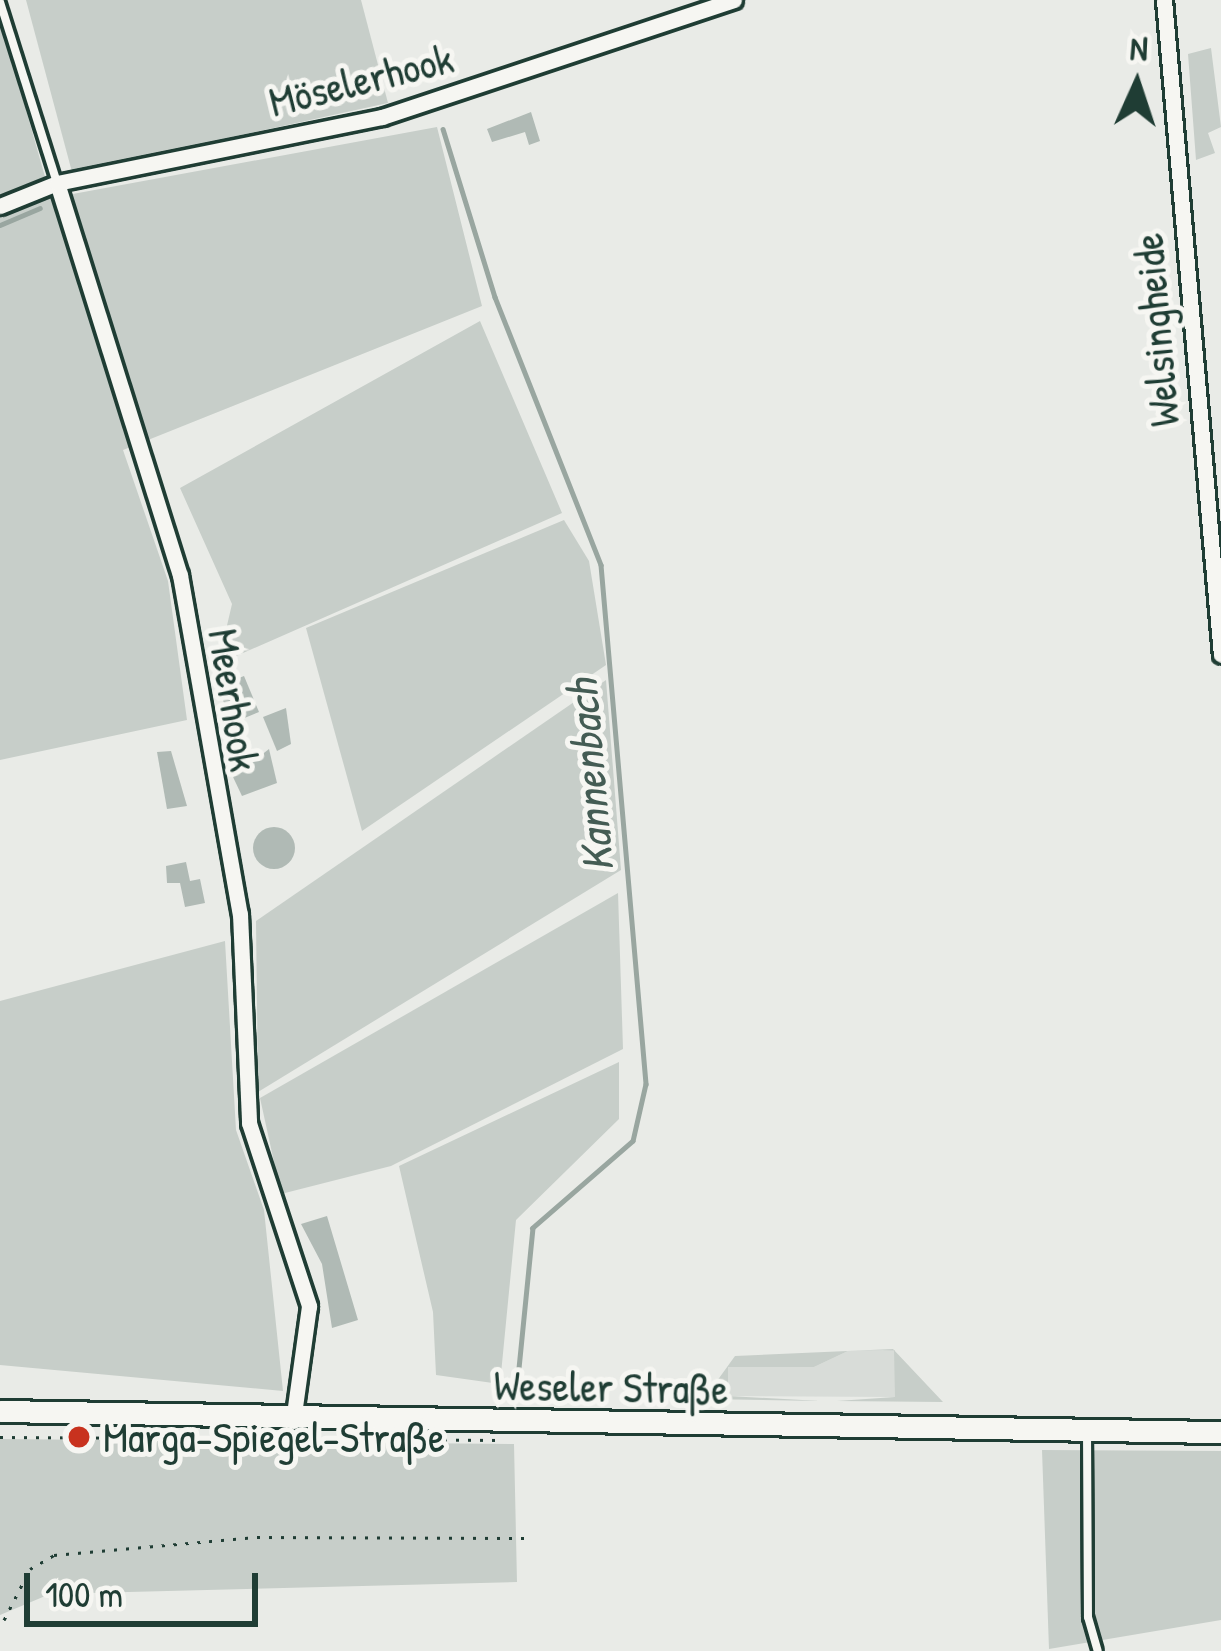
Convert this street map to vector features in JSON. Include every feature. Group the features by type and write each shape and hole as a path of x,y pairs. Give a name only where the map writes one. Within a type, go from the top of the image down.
{"main road":[{"name":"Weseler Straße","path":"0,1411 293,1423 1221,1432"}],"street":[{"name":"Möselerhook","path":"0,206 57,183 382,117 734,0"},
{"name":"Welsingheide","path":"1164,0 1221,655"},
{"name":"Meerhook","path":"57,183 180,575 240,914 251,1137 309,1306 293,1423"}],"lane":[{"name":"Meerhook","path":"0,2 57,183"},
{"path":"1087,1430 1088,1617 1098,1651"}],"path":[{"path":"4,1620 30,1568 54,1556 257,1538 528,1538"}],"shaded area":[{"path":"26,0 361,0 388,103 72,172"},
{"path":"0,18 51,198 437,127 482,306 123,450 168,581 187,720 0,760"},
{"path":"1211,48 1221,127 1208,133 1215,153 1196,160 1188,54"},
{"path":"480,321 562,513 218,664 232,604 180,488"},
{"path":"564,520 589,561 606,665 362,831 306,628"},
{"path":"606,680 621,870 258,1092 256,921"},
{"path":"618,893 623,1049 391,1166 281,1194 260,1098"},
{"path":"225,941 236,1130 264,1210 283,1391 0,1365 0,1001"},
{"path":"619,1062 619,1119 516,1220 500,1384 436,1375 433,1312 399,1166"},
{"path":"893,1349 848,1351 814,1367 728,1367 728,1396 820,1401 704,1399 735,1356"},
{"path":"894,1350 943,1402 837,1401 895,1397"},
{"path":"895,1350 895,1397 727,1396 728,1367 814,1367 848,1351"},
{"path":"0,1439 514,1444 517,1582 50,1594 0,1615"},
{"path":"1042,1450 1221,1451 1221,1620 1049,1649"}],"building":[{"path":"531,112 540,141 529,145 525,132 492,142 487,129"},
{"path":"244,676 259,712 230,724 219,686"},
{"path":"286,708 291,744 277,751 263,717"},
{"path":"269,749 277,783 242,796 233,777"},
{"path":"171,751 187,806 167,809 157,752"},
{"path":"274,827 289,833 295,848 289,863 274,869 259,863 253,848 259,833"},
{"path":"186,862 190,881 200,879 205,903 185,907 180,883 167,883 166,866"},
{"path":"327,1216 358,1320 332,1328 322,1264 301,1224"}],"waterway":[{"name":"Kannenbach","path":"443,129 495,297 601,565 646,1084 633,1141 533,1228 516,1397"},
{"path":"0,225 40,208"}],"place":[{"name":"Marga-Spiegel-Straße","path":"79,1437"}]}
